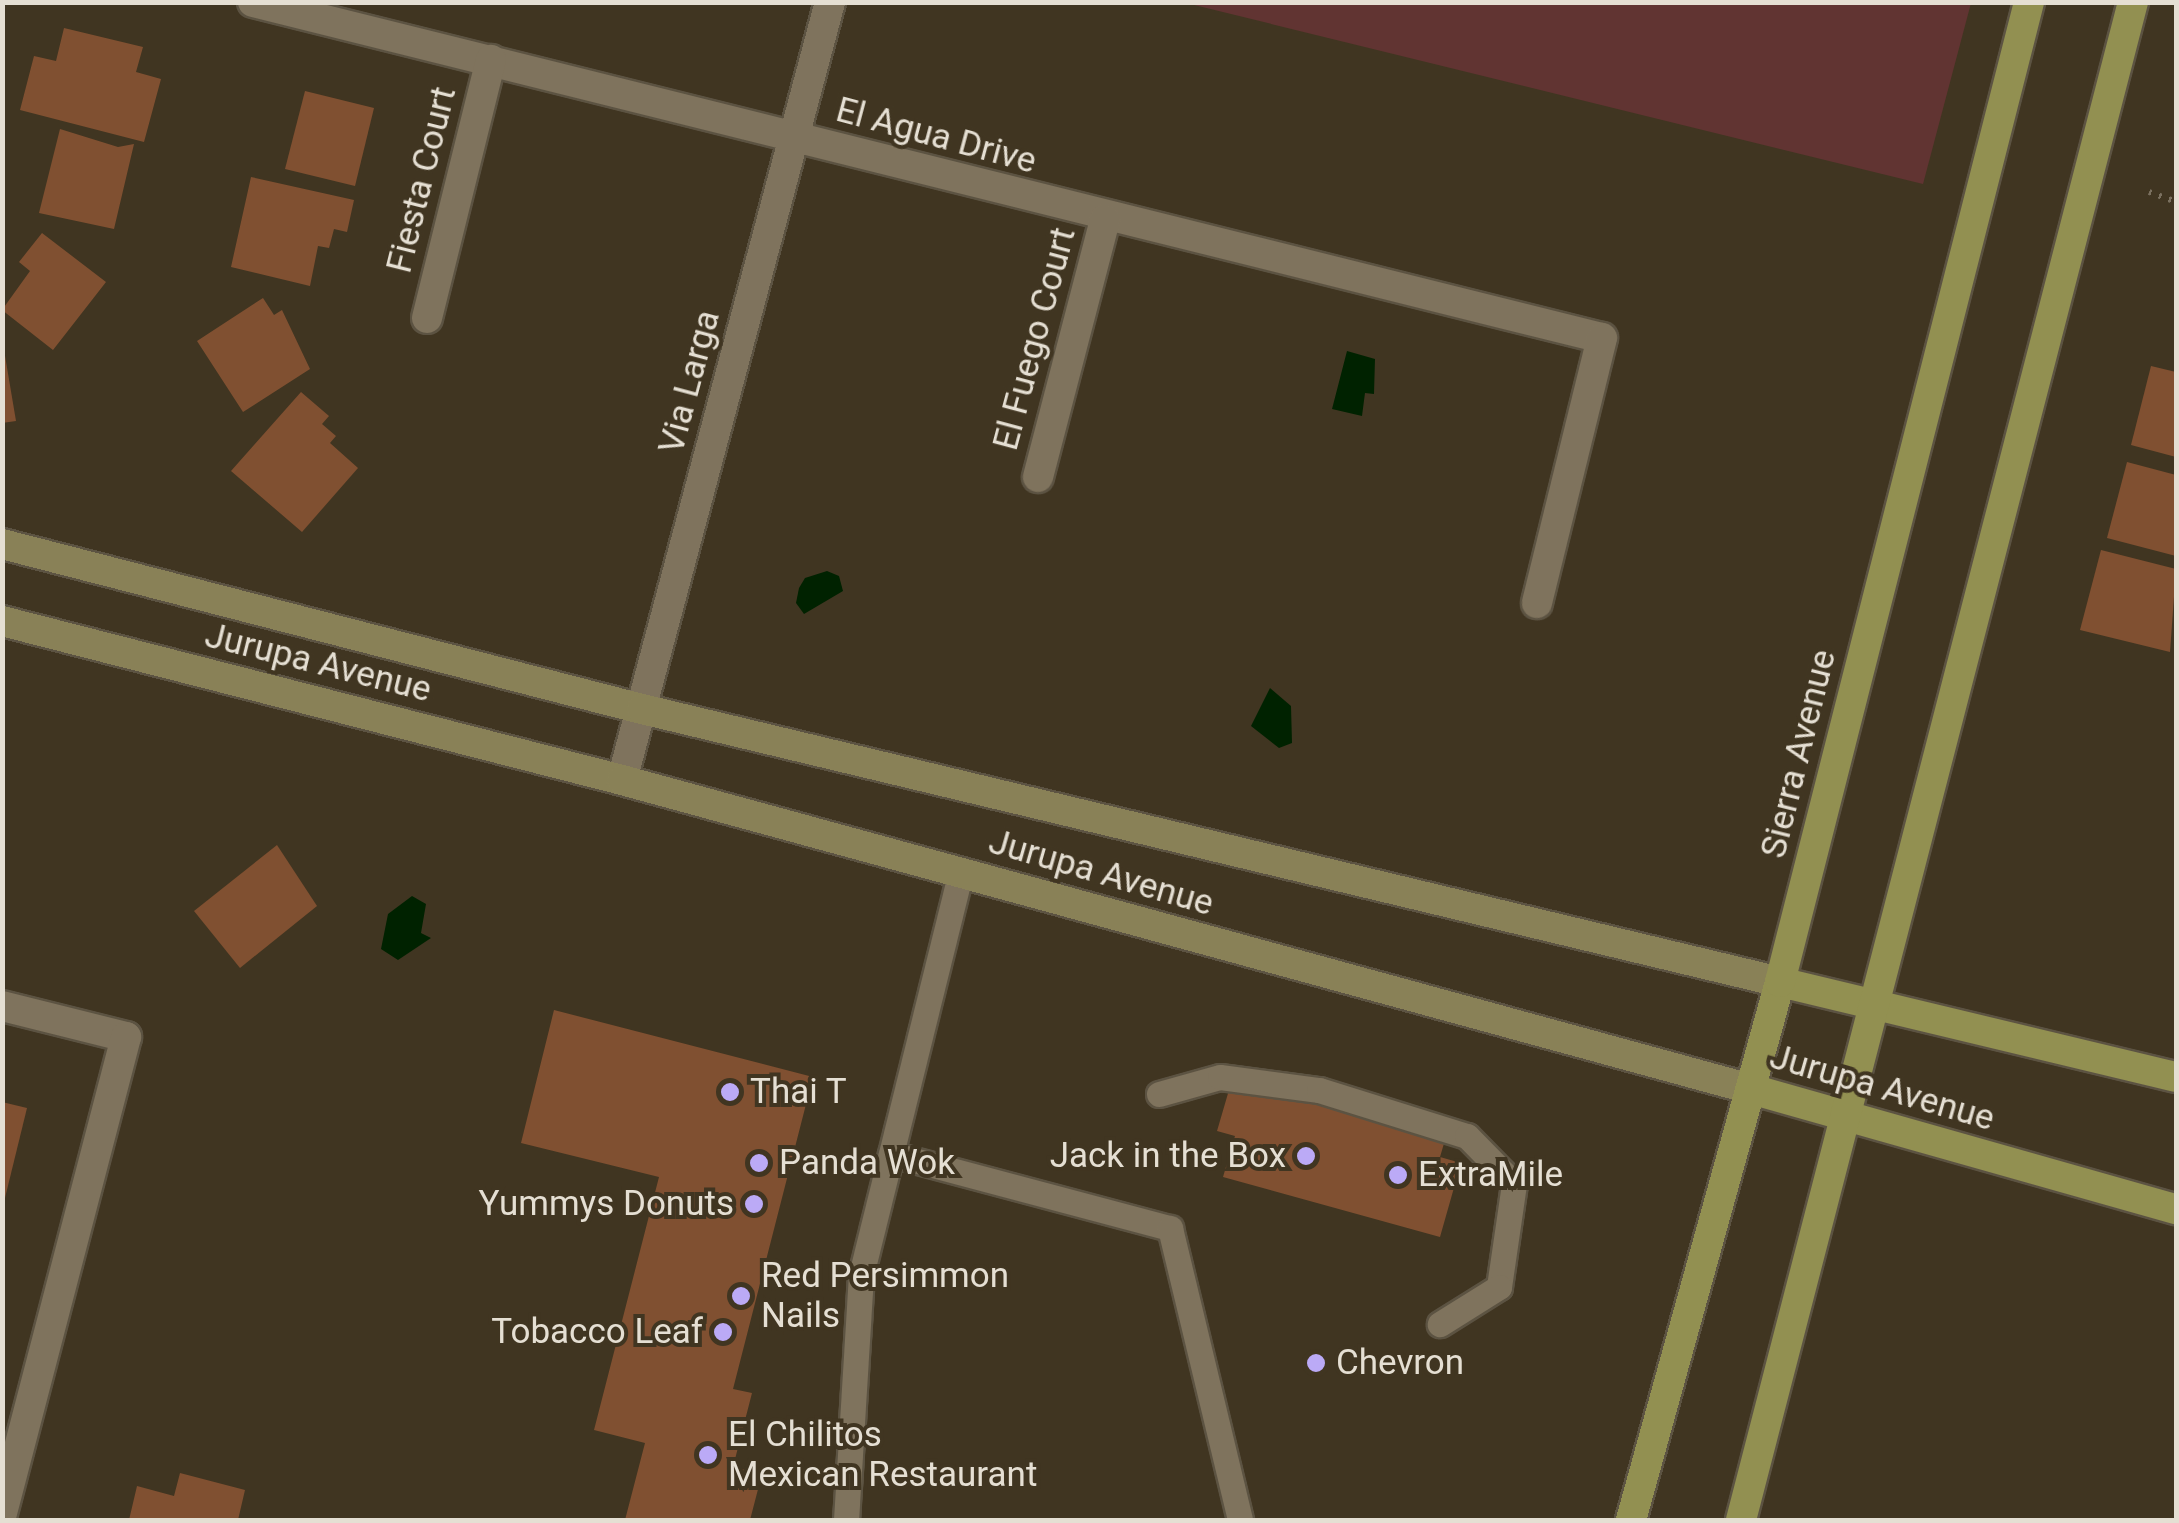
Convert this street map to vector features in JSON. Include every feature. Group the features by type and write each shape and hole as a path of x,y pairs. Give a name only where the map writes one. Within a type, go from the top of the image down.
{"main road":[{"name":"Sierra Avenue","path":"1630,1520 1780,982 2028,2"},
{"path":"1741,1520 2133,2"},
{"name":"Jurupa Avenue","path":"2,544 642,709 1877,1002 2176,1077"},
{"name":"Jurupa Avenue","path":"2,621 622,780 2176,1209"}],"street":[{"name":"El Agua Drive","path":"252,2 794,136 1106,220 1602,338 1537,603"},
{"name":"Via Larga","path":"622,780 830,2"},
{"name":"Fiesta Court","path":"427,318 490,60"},
{"name":"El Fuego Court","path":"1038,477 1106,220"},
{"path":"2,1006 126,1038 2,1514"}],"lane":[{"path":"846,1520 861,1275 961,872"},
{"path":"1158,1094 1220,1077 1318,1090 1468,1136 1514,1184 1499,1287 1440,1324"},
{"path":"891,1154 1170,1228 1240,1520"}],"path":[{"path":"2149,192 2176,202"}],"shaded area":[{"path":"1186,3 1971,3 1923,184"},
{"path":"1347,351 1375,359 1374,394 1365,393 1362,416 1332,409"},
{"path":"827,571 839,576 843,591 804,614 796,603 799,588 805,578"},
{"path":"1270,688 1291,706 1292,743 1279,748 1251,726"},
{"path":"412,896 426,904 421,933 431,938 398,960 381,949 388,914"}],"building":[{"path":"64,28 143,47 136,72 161,79 144,142 20,110 34,56 56,61"},
{"path":"305,91 374,108 355,186 285,169"},
{"path":"60,129 118,147 134,144 114,229 39,213"},
{"path":"251,177 354,200 347,232 334,229 329,248 318,246 310,286 231,267"},
{"path":"42,233 106,282 53,350 2,310 30,271 19,262"},
{"path":"263,298 274,315 282,310 310,369 243,412 197,341"},
{"path":"2,338 16,421 2,423"},
{"path":"2151,366 2176,372 2176,457 2131,445"},
{"path":"301,392 329,416 322,424 336,436 330,443 358,468 302,532 231,471"},
{"path":"2127,462 2176,475 2176,556 2107,538"},
{"path":"2101,550 2176,569 2170,652 2080,630"},
{"path":"277,845 317,906 240,968 194,911"},
{"path":"554,1010 813,1077 733,1389 752,1393 733,1467 762,1474 750,1520 625,1520 645,1443 594,1430 659,1177 521,1143"},
{"path":"1251,1086 1445,1140 1440,1157 1461,1163 1440,1237 1223,1177 1235,1136 1217,1131 1229,1090 1248,1095"},
{"path":"2,1102 27,1108 4,1202 2,1202"},
{"path":"180,1473 245,1490 238,1520 129,1520 137,1486 174,1496"}],"place":[{"name":"Thai T","path":"730,1092"},
{"name":"Jack in the Box","path":"1306,1156"},
{"name":"Panda Wok","path":"759,1163"},
{"name":"ExtraMile","path":"1398,1175"},
{"name":"Yummys Donuts","path":"754,1204"},
{"name":"Red Persimmon Nails","path":"741,1296"},
{"name":"Tobacco Leaf","path":"723,1332"},
{"name":"Chevron","path":"1316,1363"},
{"name":"El Chilitos Mexican Restaurant","path":"708,1455"}]}
